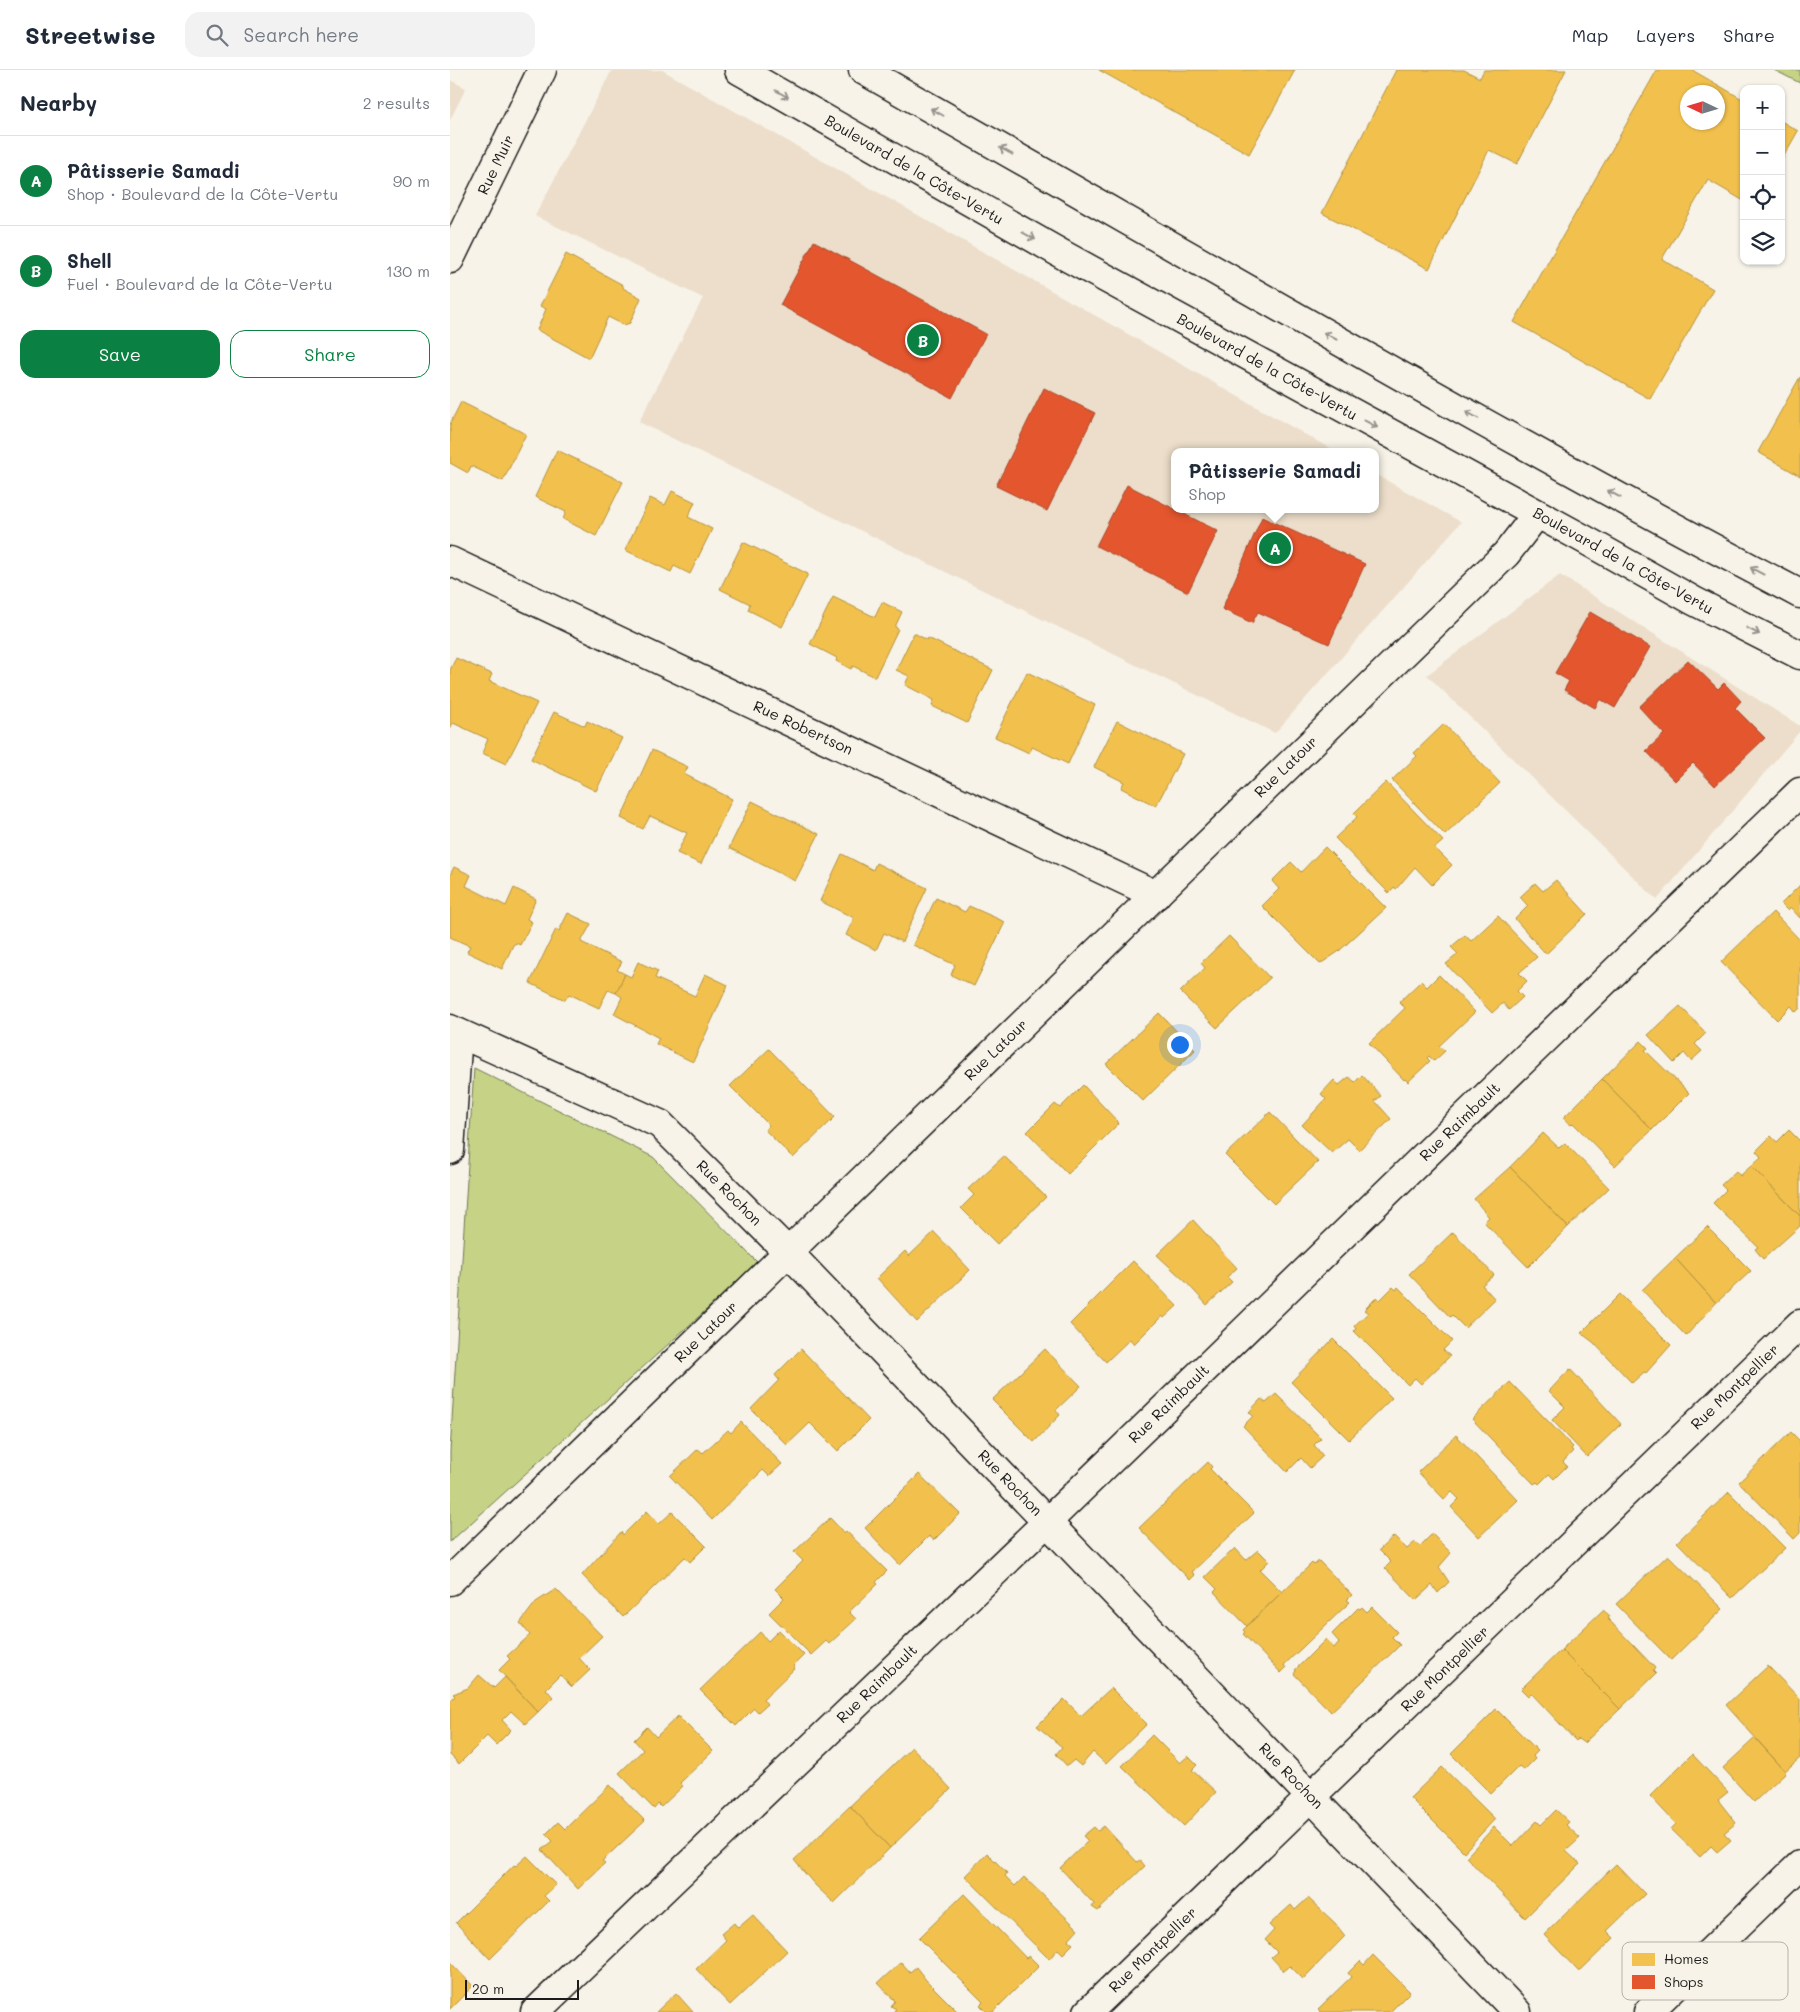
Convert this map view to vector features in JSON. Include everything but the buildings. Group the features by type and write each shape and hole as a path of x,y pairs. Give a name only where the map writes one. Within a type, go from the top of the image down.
{"street":[{"name":"Rue Muir","path":"450,259 542,70"},
{"name":"Boulevard de la Côte-Vertu","path":"739,70 1059,253 1694,601 1800,655"},
{"path":"863,70 1516,441 1687,535 1800,594"},
{"name":"Rue Latour","path":"450,1581 1506,554 1537,514"},
{"name":"Rue Robertson","path":"450,561 1156,895"},
{"name":"Rue Raimbault","path":"535,2012 1047,1522 1800,792"},
{"path":"450,1150 454,1031"},
{"name":"Rue Rochon","path":"454,1031 660,1124 789,1252 1517,2012"},
{"name":"Rue Montpellier","path":"1088,2012 1312,1798 1800,1324"},
{"path":"1720,1942 1800,1865"},
{"path":"1648,2012 1660,2000"}],"shaded area":[{"path":"612,70 662,70 1329,448 1171,448 1171,513 1379,513 1379,476 1461,522 1275,733 639,422 703,298 535,216"},
{"path":"450,80 466,88 450,120"},
{"path":"1560,575 1800,726 1800,731 1657,900 1427,675"}],"green space":[{"path":"1774,70 1800,70 1800,83"},
{"path":"474,1068 653,1157 758,1263 450,1542 450,1452"}],"place":[{"name":"Shell","path":"923,340"},
{"name":"Pâtisserie Samadi","path":"1275,548"}]}
